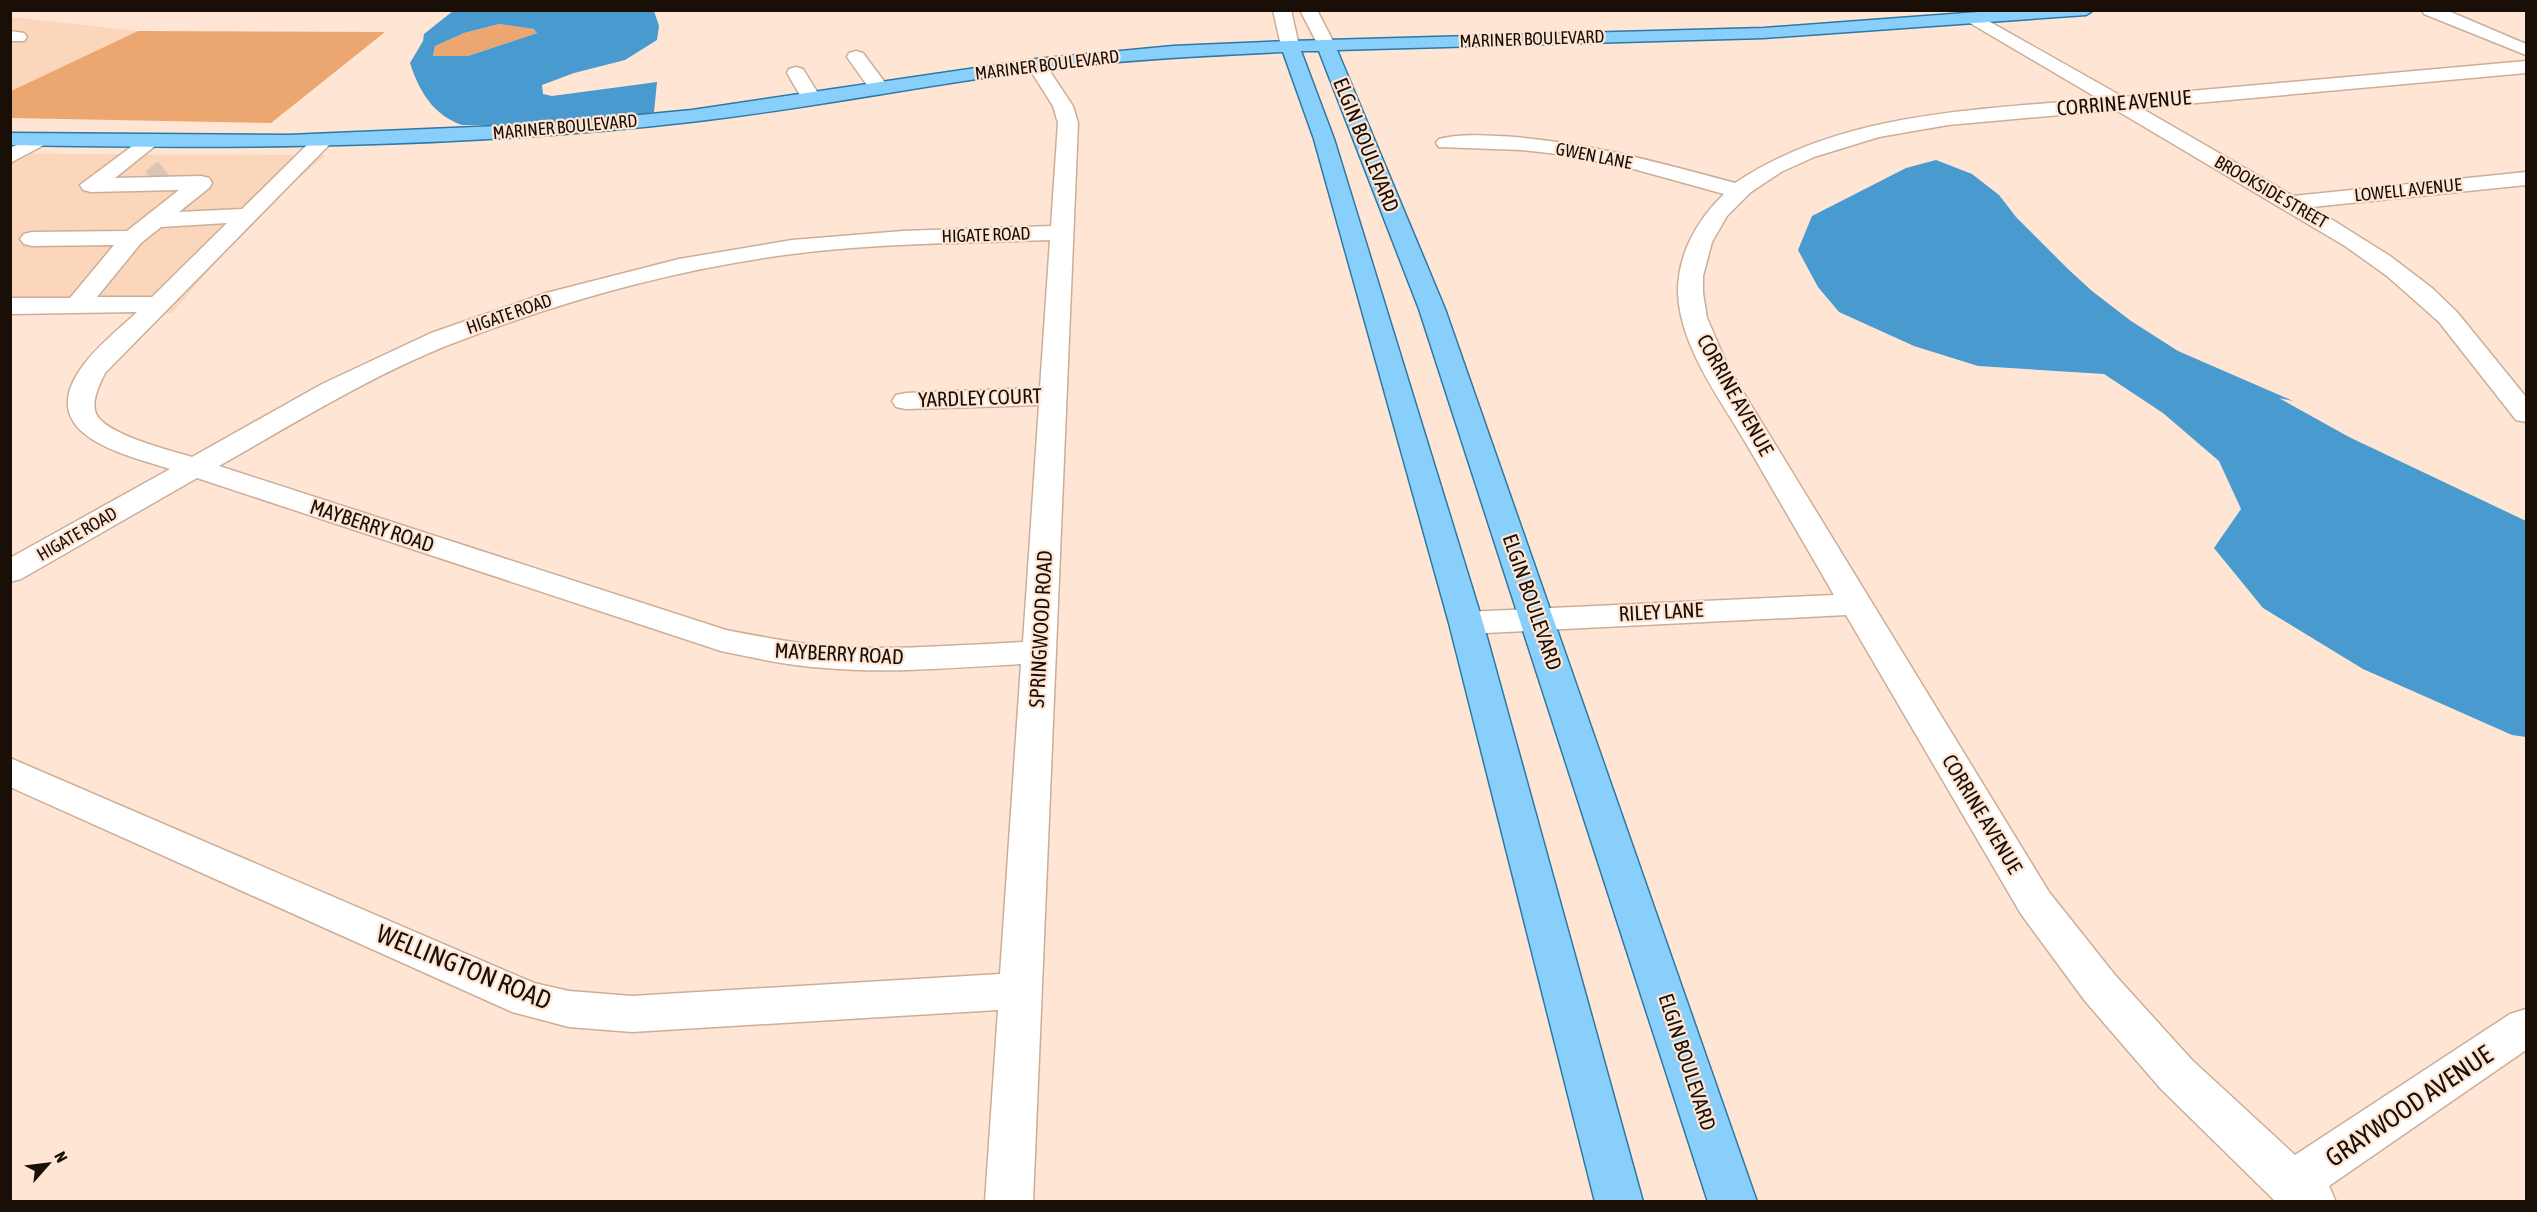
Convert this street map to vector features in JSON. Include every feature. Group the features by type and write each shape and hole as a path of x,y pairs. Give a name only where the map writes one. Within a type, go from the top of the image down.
{"main road":[{"name":"MARINER BOULEVARD","path":"10,139 150,142 323,140 545,130 692,116 1036,65 1184,51 1764,33 2086,10"},
{"name":"ELGIN BOULEVARD","path":"1326,45 1432,309 1733,1202"},
{"name":"ELGIN BOULEVARD","path":"1290,46 1324,139 1466,623 1619,1202"}],"street":[{"name":"ELGIN BOULEVARD","path":"1282,10 1290,46"},
{"name":"ELGIN BOULEVARD","path":"1308,10 1326,45"},
{"path":"2430,10 2526,50"},
{"name":"BROOKSIDE STREET","path":"1976,19 2353,240 2394,268 2430,298 2460,330 2507,393 2526,414"},
{"path":"856,57 879,88"},
{"name":"SPRINGWOOD ROAD","path":"1009,1202 1068,123 1063,106 1036,65"},
{"name":"CORRINE AVENUE","path":"2302,1193 2176,1074 2100,988 2035,903 1716,369 1701,338 1692,308 1691,290 1695,253 1710,223 1720,210 1739,191 1769,170 1800,155 1872,132 1948,119 2526,67"},
{"path":"796,73 811,98"},
{"path":"10,157 39,140"},
{"name":"MAYBERRY ROAD","path":"323,140 93,370 81,392 80,406 86,421 100,434 122,444 194,468 721,640 776,652 837,658 907,658 1039,652"},
{"name":"GWEN LANE","path":"1446,143 1485,140 1569,150 1618,159 1739,191"},
{"path":"150,142 91,185 160,176"},
{"path":"77,305 133,238 201,183 115,167"},
{"name":"LOWELL AVENUE","path":"2290,203 2526,178"},
{"path":"155,220 248,215"},
{"name":"HIGATE ROAD","path":"10,572 332,390 386,363 495,318 619,280 701,262 792,247 903,238 1063,233"},
{"path":"32,239 133,238"},
{"path":"10,306 159,304"},
{"name":"YARDLEY COURT","path":"906,401 1054,396"},
{"name":"RILEY LANE","path":"1466,623 1856,604"},
{"name":"WELLINGTON ROAD","path":"10,771 527,999 569,1009 632,1014 1021,991"},
{"name":"GRAYWOOD AVENUE","path":"2302,1193 2526,1027"}],"shaded area":[{"path":"11,17 138,31 11,91"},
{"path":"499,24 535,29 537,33 468,56 433,56 435,46 464,33"},
{"path":"138,31 385,32 271,123 11,118 11,91"},
{"path":"11,152 326,155 259,212 172,313 11,312"}],"water":[{"path":"453,11 654,11 659,26 657,40 625,60 574,73 542,85 543,94 552,96 657,82 654,112 598,122 558,125 462,125 443,115 428,101 414,73 410,63 423,41 424,34","holes":["499,24 534,29 537,33 468,56 433,56 435,46 464,33"]},
{"path":"1936,160 1972,174 1999,195 2016,217 2092,291 2131,321 2178,351 2293,401 2279,398 2349,437 2526,521 2526,737 2512,735 2363,669 2263,608 2214,548 2241,509 2219,461 2163,413 2104,374 1978,366 1914,346 1839,312 1818,287 1798,250 1812,216 1906,168"}],"tunnel":[{"path":"152,179 164,169"}]}
